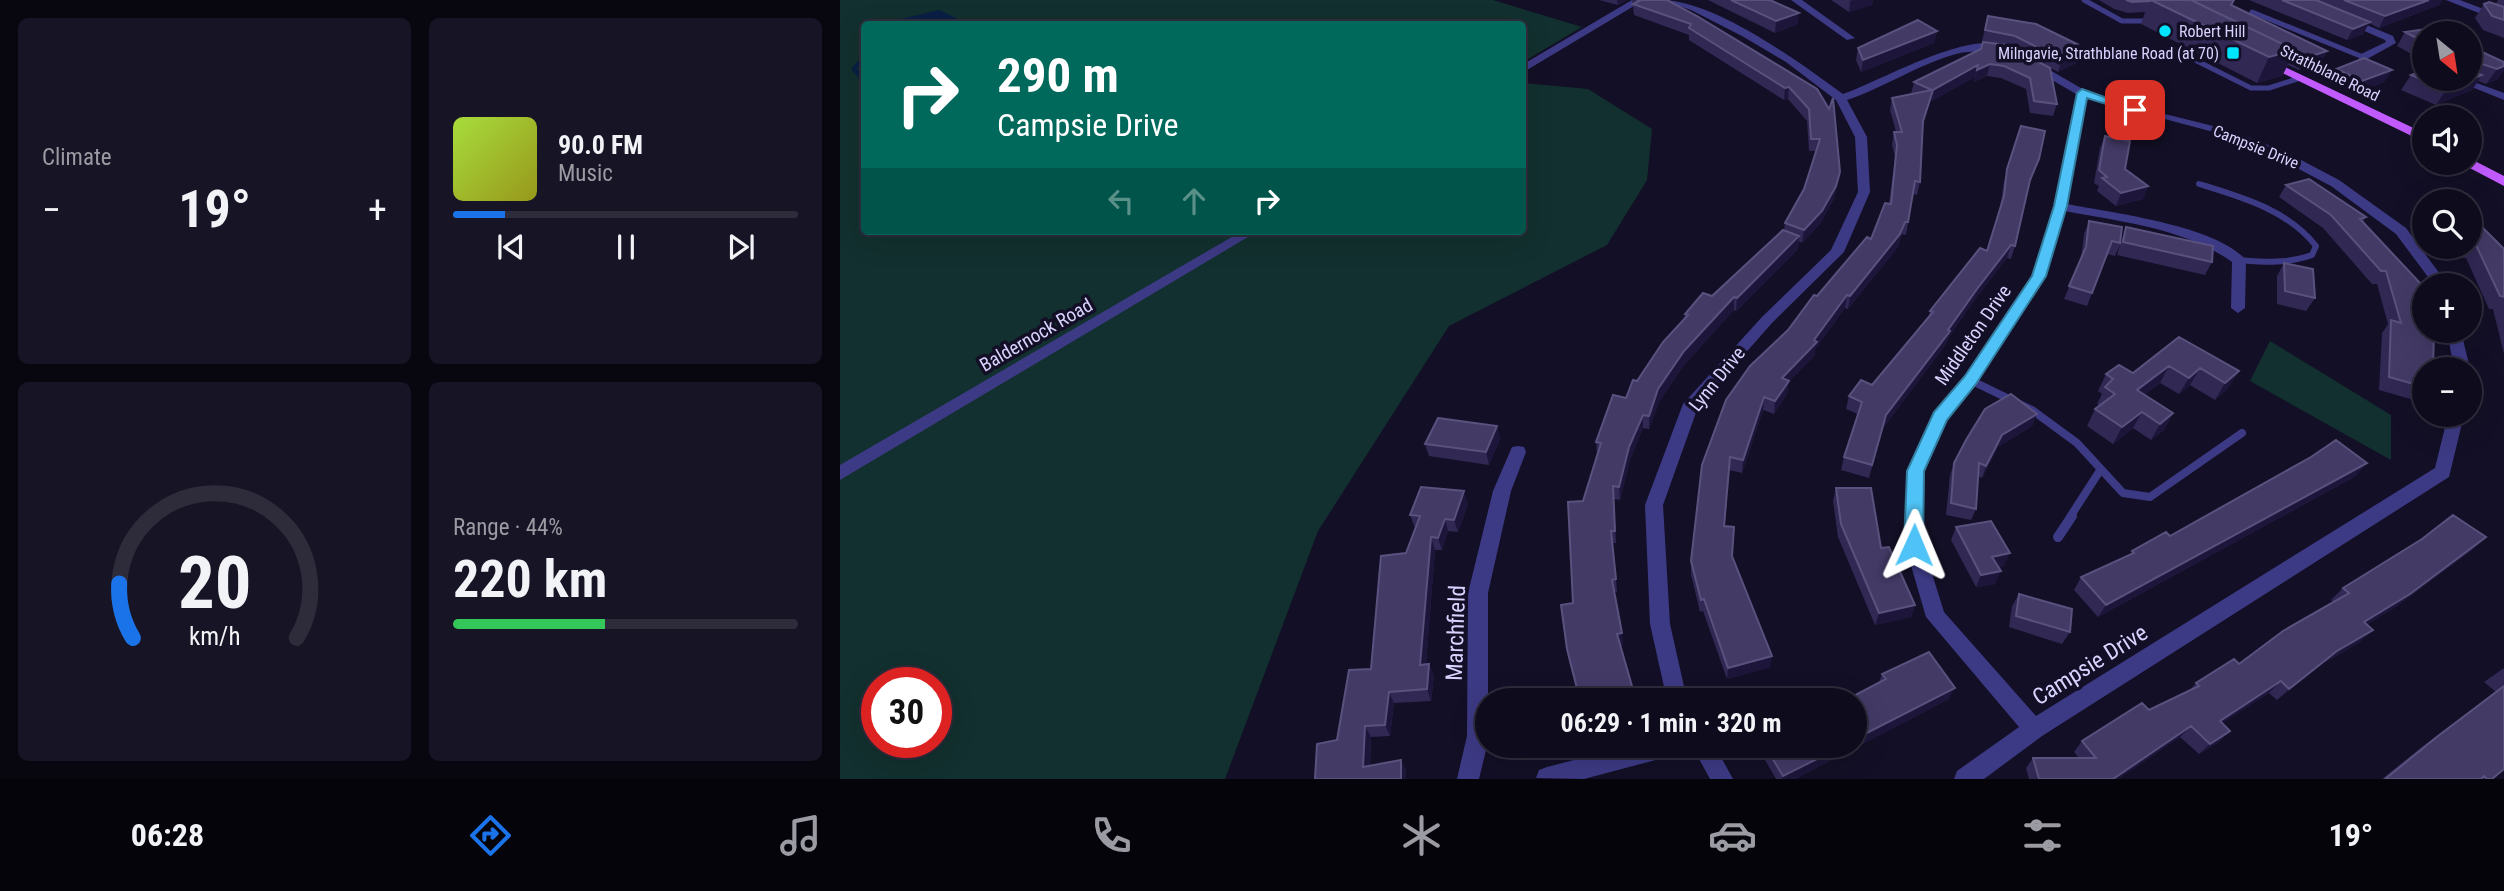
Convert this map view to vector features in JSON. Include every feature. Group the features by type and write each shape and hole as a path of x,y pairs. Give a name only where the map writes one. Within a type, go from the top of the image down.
{"main road":[{"name":"Strathblane Road","path":"2252,55 2412,132"},
{"path":"2482,169 2504,182"}],"street":[{"path":"1526,68 1639,0"},
{"path":"1666,0 1693,8 1745,34 1790,60 1841,98"},
{"path":"1796,0 1850,38"},
{"path":"2451,0 2504,20"},
{"path":"2333,14 2390,38 2391,43 2387,47 2363,57"},
{"name":"Campsie Drive","path":"1841,98 1864,92 1955,51 1978,46 2004,48 2082,93 2129,108 2225,132 2280,154 2336,183 2401,231 2432,273"},
{"path":"2482,89 2504,97"},
{"name":"Middleton Drive","path":"2034,729 1936,617 1914,545 1916,471 1940,417 1970,380 2039,276 2060,206 2082,93"},
{"name":"Lynn Drive","path":"1674,688 1660,625 1654,505 1691,404 1767,320 1837,252 1864,192 1861,137 1841,98"},
{"path":"2060,206 2186,234 2227,250 2239,260 2238,307"},
{"name":"Baldernock Road","path":"840,473 1244,235"},
{"name":"Campsie Drive","path":"1965,779 2034,729 2443,472 2453,427"},
{"name":"Marchfield","path":"1468,779 1478,736 1478,593 1502,491 1518,452"},
{"path":"1547,778 1622,758"},
{"path":"1710,758 1722,779"}],"lane":[{"path":"2084,0 2122,20 2148,21 2161,18"},
{"path":"2252,12 2363,57"},
{"path":"2173,50 2252,88 2269,88 2300,78"},
{"path":"2199,184 2263,208 2303,231 2316,246 2312,255 2291,262 2239,260"},
{"path":"1970,380 2032,410 2077,443 2123,493 2150,498 2242,433"},
{"path":"2058,537 2101,469"}],"green space":[{"path":"840,0 1493,0 1582,27 1526,60 1526,21 861,21 861,235 1526,235 1526,83 1588,89 1652,129 1647,180 1607,245 1449,326 1318,531 1225,779 840,779"},
{"path":"2270,341 2391,415 2391,460 2250,381"}],"water":[{"path":"939,10 958,19 898,21"}],"building":[{"path":"1637,0 1667,0 1817,89 1829,109 1833,98 1840,172 1836,186 1822,211 1804,230 1785,223 1804,189 1820,139 1811,139 1809,109 1789,87 1785,88 1689,28 1691,24 1633,4 1639,1"},
{"path":"1731,0 1770,0 1799,13 1776,21"},
{"path":"2126,0 2150,0 2150,1 2132,2"},
{"path":"2151,0 2191,0 2295,50 2269,57"},
{"path":"2191,0 2234,0 2231,5 2327,51 2305,58 2294,53 2295,50"},
{"path":"2282,0 2316,0 2370,22 2353,29"},
{"path":"2344,0 2429,0 2385,16"},
{"path":"2489,2 2504,7 2504,20 2492,16 2484,4"},
{"path":"1988,16 2036,24 2077,44 2073,45 2082,51 2062,60 2015,36 1985,30"},
{"path":"1918,20 1937,31 1863,60 1858,48"},
{"path":"1983,42 2007,45 2050,68 2057,104 2034,101 2030,78 2004,66 1990,64 1977,70 1978,65 1933,90 1923,121 1920,182 1915,181 1908,222 1905,222 1900,234 1850,296 1847,295 1814,340 1817,342 1782,378 1789,381 1775,401 1764,397 1743,460 1730,457 1724,526 1734,527 1732,556 1772,656 1728,668 1704,599 1701,600 1691,561 1702,465 1726,400 1750,366 1788,330 1814,295 1817,296 1867,237 1871,239 1885,203 1891,204 1897,145 1894,132 1902,132 1892,98 1932,90 1914,82 1981,49"},
{"path":"2482,52 2504,62 2504,66 2497,69 2482,64"},
{"path":"2364,58 2392,70 2362,81 2336,69"},
{"path":"2021,126 2045,131 2039,159 2030,180 2015,246 2011,245 1977,289 1948,330 1950,331 1886,415 1872,465 1844,457 1862,402 1849,396 1861,380 1872,385 1933,312 1930,311 1980,248 1987,251 2004,196 2007,169"},
{"path":"2105,136 2130,141 2125,169 2148,186 2121,193 2102,178 2107,177 2099,170"},
{"path":"2309,179 2366,217 2360,219 2412,274 2412,343 2434,343 2433,357 2412,357 2412,384 2389,377 2391,320 2401,323 2386,271 2381,271 2331,215 2286,185"},
{"path":"2089,221 2122,227 2120,243 2112,241 2092,293 2069,286 2086,247"},
{"path":"2126,227 2213,246 2212,262 2123,242"},
{"path":"2482,227 2504,249 2504,297 2500,296 2482,258"},
{"path":"1783,230 1799,236 1737,298 1734,297 1684,351 1658,389 1649,416 1643,415 1629,447 1619,487 1613,486 1615,531 1611,531 1616,579 1612,580 1622,633 1617,634 1633,688 1577,688 1567,649 1561,605 1573,603 1568,502 1583,501 1601,443 1596,442 1613,395 1626,398 1633,380 1637,381 1663,342 1688,315 1685,314 1703,293 1712,296"},
{"path":"2284,263 2313,269 2315,298 2285,291"},
{"path":"2179,337 2239,371 2225,383 2200,368 2189,378 2169,366 2137,390 2173,413 2160,424 2142,412 2122,427 2095,409 2115,394 2105,387 2113,379 2106,374 2119,365 2133,373"},
{"path":"2011,394 2037,414 2002,435 1986,466 1979,463 1976,509 1951,503 1954,463 1966,440 1985,409"},
{"path":"1438,418 1497,426 1486,452 1425,444"},
{"path":"2336,440 2367,463 2106,605 2081,577 2134,553 2132,551 2166,532 2170,536 2311,457"},
{"path":"1421,487 1464,491 1454,520 1445,519 1438,538 1431,537 1420,665 1429,664 1427,689 1389,692 1385,725 1365,726 1363,767 1401,760 1401,779 1315,779 1317,744 1337,740 1349,670 1371,669 1381,556 1406,553 1420,516 1410,515"},
{"path":"1836,488 1871,488 1881,548 1889,547 1915,605 1879,613 1841,524"},
{"path":"2453,515 2486,537 2410,594 2364,622 2373,630 2337,651 2289,689 2281,681 2220,721 2230,731 2210,744 2191,726 2113,779 2039,779 2033,758 2096,758 2082,741 2142,703 2149,710 2199,686 2196,683 2234,659 2239,664 2283,631 2349,593 2343,588 2422,539"},
{"path":"1991,521 2010,553 1992,557 2001,571 1981,575 1956,527"},
{"path":"2019,594 2072,609 2070,632 2016,616"},
{"path":"1929,652 1955,688 1867,733 1867,689 1886,679 1882,674"},
{"path":"2504,686 2504,769 2492,779 2484,776 2481,779 2385,779 2438,736"},
{"path":"1772,758 1819,758 1783,776"}],"waterway":[{"path":"861,61 854,69 861,77"}],"place":[{"name":"Robert Hill","path":"2165,31"},
{"name":"Milngavie, Strathblane Road (at 70)","path":"2233,53"}],"route":[{"path":"1914,545 1916,471 1940,417 1970,380 2039,276 2060,206 2082,93 2135,110"}]}
